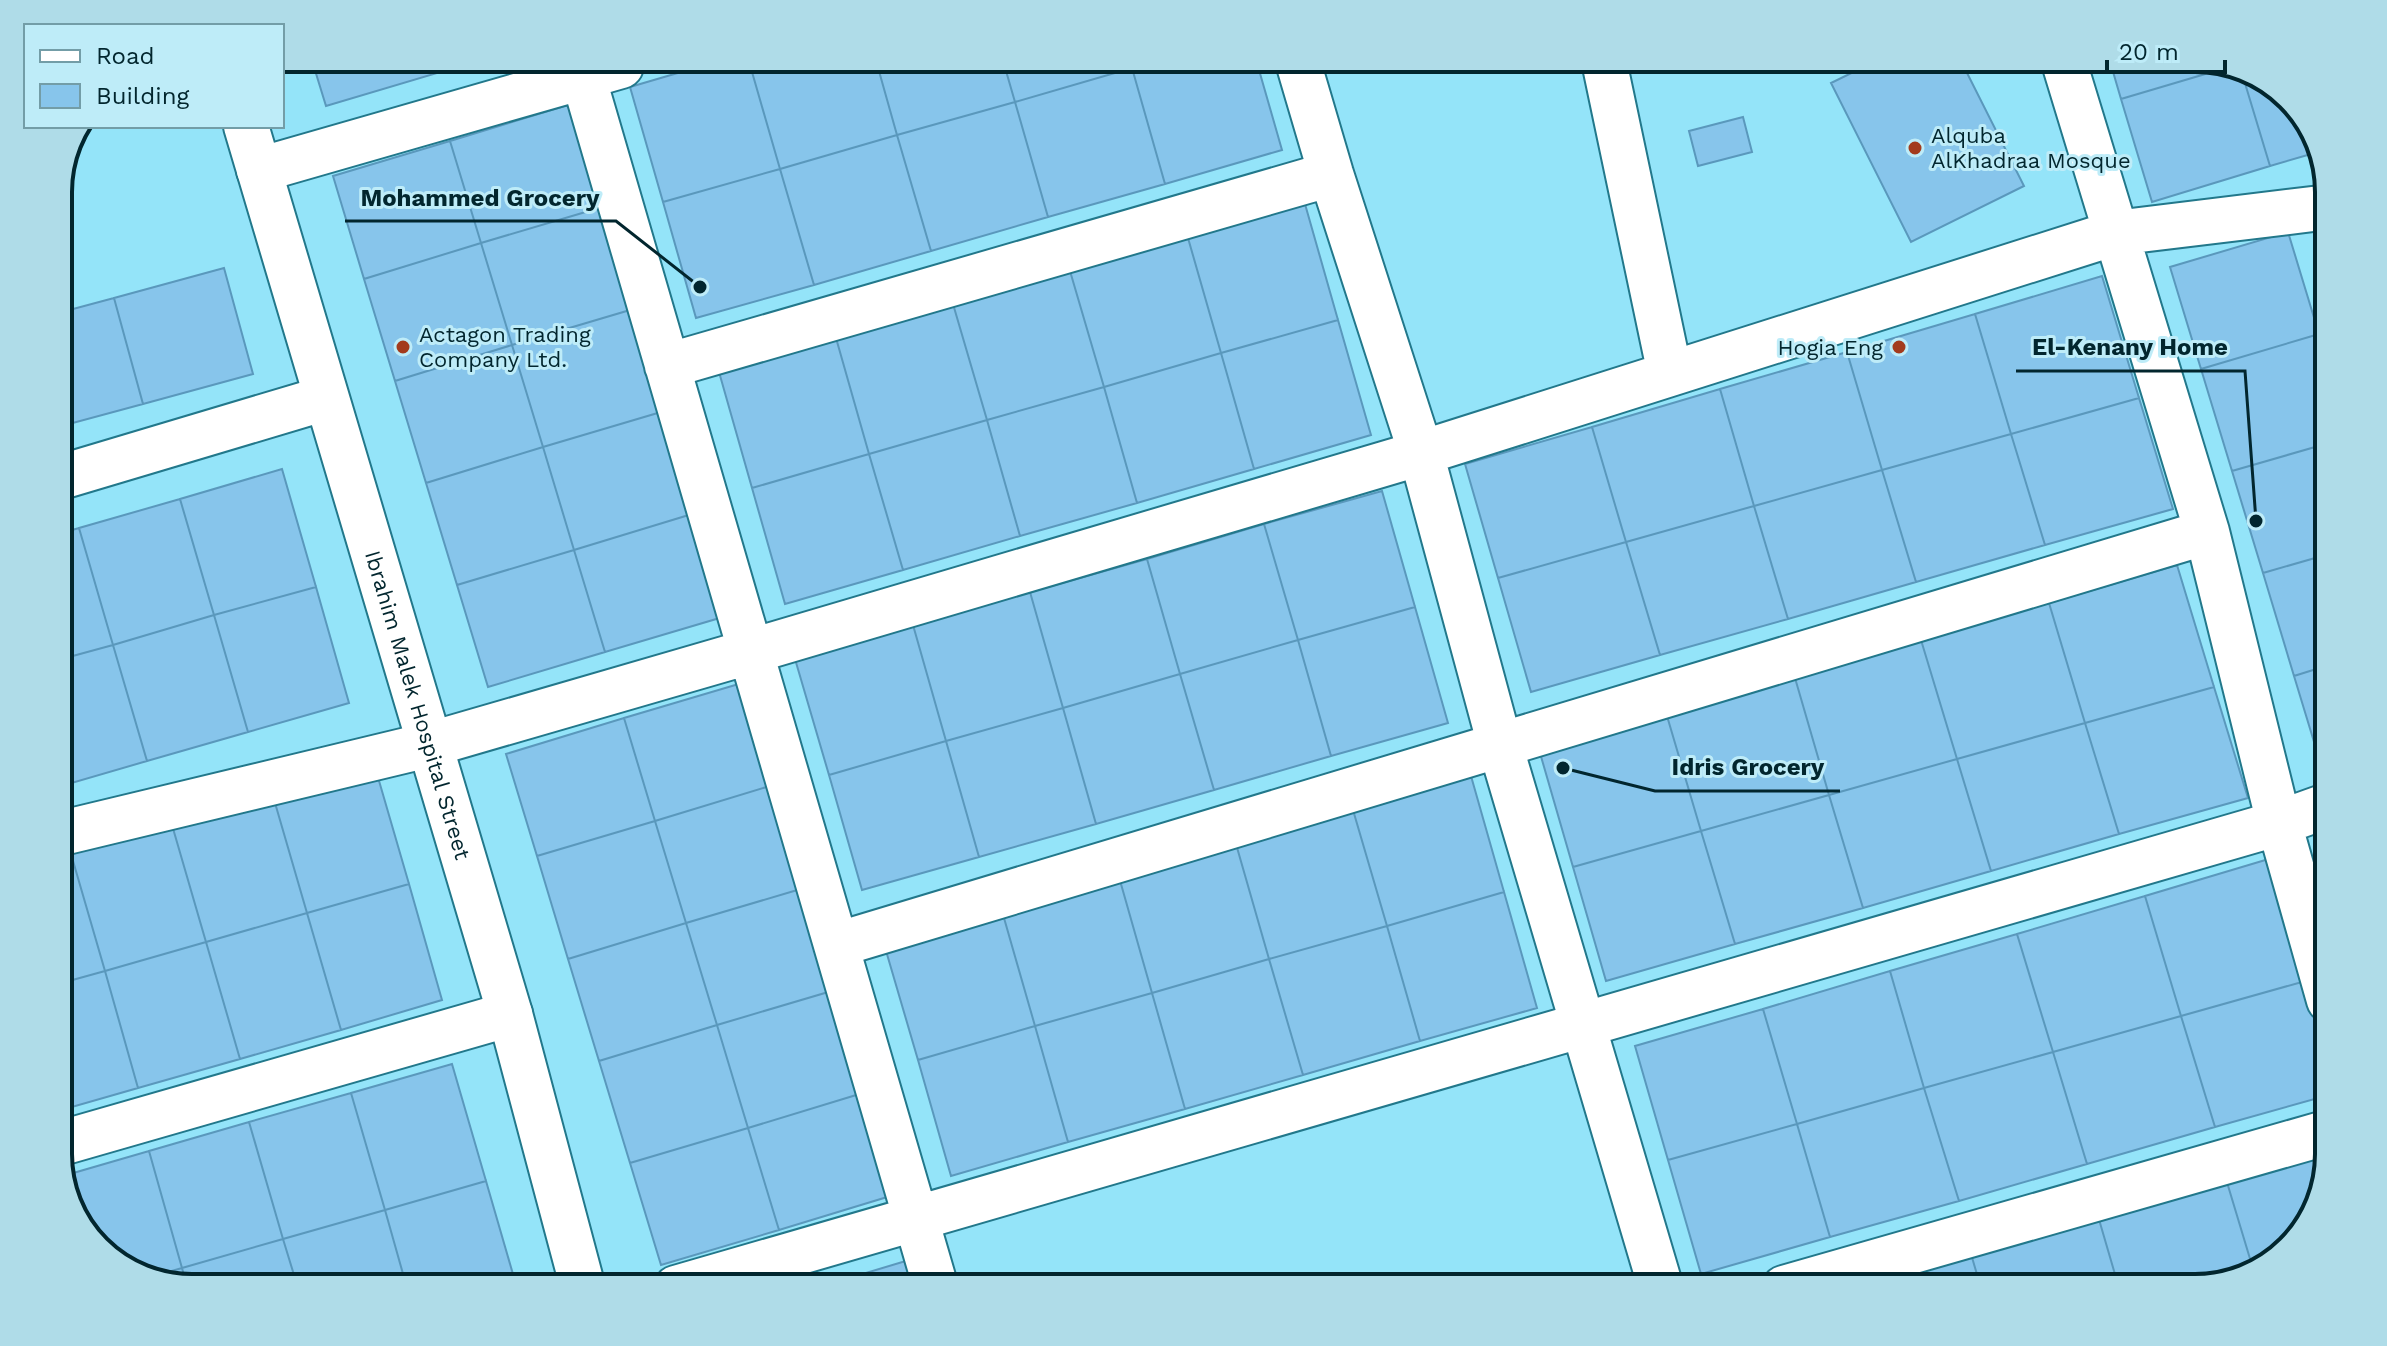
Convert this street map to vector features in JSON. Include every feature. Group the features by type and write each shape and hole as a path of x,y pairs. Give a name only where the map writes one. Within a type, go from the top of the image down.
{"street":[{"path":"259,170 584,72"},
{"path":"595,72 667,366 932,1274"},
{"path":"1301,72 1421,453 1500,745 1657,1274"},
{"path":"1606,72 1670,374"},
{"path":"2067,72 2207,532 2279,823 2315,950"},
{"name":"Ibrahim Malek Hospital Street","path":"247,128 510,1014 579,1274"},
{"path":"667,366 1331,174"},
{"path":"72,831 428,745 752,651 1421,453 2115,233 2315,209"},
{"path":"72,474 326,398"},
{"path":"836,945 2207,532"},
{"path":"725,1274 2315,810"},
{"path":"72,1140 510,1014"},
{"path":"1833,1274 2315,1136"}],"building":[{"path":"316,72 441,72 326,106"},
{"path":"681,72 752,72 780,169 663,202 630,87"},
{"path":"752,72 879,72 897,135 780,169"},
{"path":"879,72 1006,72 1015,102 897,135"},
{"path":"1006,72 1118,72 1015,102"},
{"path":"1118,72 1133,72 1165,184 1048,217 1015,102"},
{"path":"1133,72 1260,72 1282,150 1165,184"},
{"path":"1853,72 1967,72 2024,186 1911,242 1831,83"},
{"path":"2113,72 2209,73 2121,99"},
{"path":"2209,73 2241,81 2245,83 2270,166 2152,202 2121,99"},
{"path":"2245,83 2285,113 2295,125 2309,154 2270,166"},
{"path":"1015,102 1048,217 931,251 897,135"},
{"path":"568,105 599,208 481,243 450,141"},
{"path":"1743,117 1752,152 1698,166 1689,131"},
{"path":"897,135 931,251 814,285 780,169"},
{"path":"450,141 481,243 364,279 333,176"},
{"path":"780,169 814,285 696,318 663,202"},
{"path":"1305,204 1338,320 1221,353 1188,238"},
{"path":"599,208 630,310 512,345 481,243"},
{"path":"2288,232 2315,321 2315,335 2201,369 2170,267"},
{"path":"1188,238 1221,353 1104,387 1070,271"},
{"path":"481,243 512,345 395,381 364,279"},
{"path":"224,268 253,374 143,404 114,298"},
{"path":"1070,271 1104,387 987,420 953,304"},
{"path":"2102,276 2139,398 2011,434 1975,314"},
{"path":"114,298 143,404 72,423 72,309"},
{"path":"953,304 987,420 869,454 836,338"},
{"path":"630,310 661,412 543,447 512,345"},
{"path":"1975,314 2011,434 1882,470 1847,352"},
{"path":"1338,320 1371,435 1254,469 1221,353"},
{"path":"2315,335 2315,447 2232,471 2201,369"},
{"path":"836,338 869,454 752,488 719,372"},
{"path":"512,345 543,447 426,483 395,381"},
{"path":"1847,352 1882,470 1754,506 1720,389"},
{"path":"1221,353 1254,469 1137,503 1104,387"},
{"path":"1104,387 1137,503 1020,536 987,420"},
{"path":"1720,389 1754,506 1626,542 1592,427"},
{"path":"2139,398 2173,509 2045,545 2011,434"},
{"path":"661,412 692,514 574,550 543,447"},
{"path":"987,420 1020,536 903,570 869,454"},
{"path":"1592,427 1626,542 1498,578 1465,464"},
{"path":"2011,434 2045,545 1916,582 1882,470"},
{"path":"543,447 574,550 457,585 426,483"},
{"path":"2315,447 2315,558 2263,573 2232,471"},
{"path":"869,454 903,570 785,604 752,488"},
{"path":"282,469 316,587 214,615 180,499"},
{"path":"1882,470 1916,582 1788,619 1754,506"},
{"path":"1382,491 1415,607 1298,640 1264,524"},
{"path":"180,499 214,615 113,645 79,528"},
{"path":"1754,506 1788,619 1660,655 1626,542"},
{"path":"692,514 723,617 605,652 574,550"},
{"path":"1264,524 1298,640 1180,674 1147,559"},
{"path":"79,528 113,645 72,656 72,530"},
{"path":"1626,542 1660,655 1531,692 1498,578"},
{"path":"574,550 605,652 488,687 457,585"},
{"path":"2315,558 2315,669 2294,676 2263,573"},
{"path":"1147,559 1180,674 1063,708 1030,592"},
{"path":"2177,565 2214,687 2085,723 2049,603"},
{"path":"316,587 349,703 248,732 214,615"},
{"path":"1030,592 1063,708 946,741 913,625"},
{"path":"2049,603 2085,723 1957,759 1921,640"},
{"path":"1415,607 1448,723 1331,756 1298,640"},
{"path":"214,615 248,732 147,761 113,645"},
{"path":"913,625 946,741 829,775 795,659"},
{"path":"1298,640 1331,756 1214,790 1180,674"},
{"path":"1921,640 1957,759 1829,795 1795,678"},
{"path":"113,645 147,761 72,783 72,656"},
{"path":"2315,669 2315,745 2294,676"},
{"path":"1180,674 1214,790 1096,824 1063,708"},
{"path":"1795,678 1829,795 1701,831 1667,716"},
{"path":"742,683 773,785 655,821 624,718"},
{"path":"2214,687 2248,798 2119,834 2085,723"},
{"path":"1063,708 1096,824 979,857 946,741"},
{"path":"1667,716 1701,831 1573,867 1540,753"},
{"path":"624,718 655,821 537,856 506,754"},
{"path":"2085,723 2119,834 1991,871 1957,759"},
{"path":"946,741 979,857 862,890 829,775"},
{"path":"1957,759 1991,871 1863,908 1829,795"},
{"path":"375,767 409,884 307,913 273,796"},
{"path":"1471,776 1504,892 1387,926 1353,810"},
{"path":"773,785 804,888 686,923 655,821"},
{"path":"1829,795 1863,908 1735,944 1701,831"},
{"path":"273,796 307,913 206,942 172,825"},
{"path":"1353,810 1387,926 1269,959 1236,844"},
{"path":"655,821 686,923 568,959 537,856"},
{"path":"172,825 206,942 105,971 72,854"},
{"path":"1701,831 1735,944 1606,981 1573,867"},
{"path":"1236,844 1269,959 1152,993 1119,877"},
{"path":"72,857 105,971 72,980"},
{"path":"2272,858 2309,980 2181,1016 2145,896"},
{"path":"1119,877 1152,993 1035,1026 1002,911"},
{"path":"409,884 442,1000 341,1030 307,913"},
{"path":"804,888 835,990 717,1025 686,923"},
{"path":"1504,892 1537,1008 1420,1041 1387,926"},
{"path":"2145,896 2181,1016 2053,1052 2017,934"},
{"path":"1002,911 1035,1026 918,1060 884,944"},
{"path":"307,913 341,1030 240,1059 206,942"},
{"path":"686,923 717,1025 599,1061 568,959"},
{"path":"1387,926 1420,1041 1303,1075 1269,959"},
{"path":"2017,934 2053,1052 1924,1088 1890,971"},
{"path":"206,942 240,1059 138,1088 105,971"},
{"path":"1269,959 1303,1075 1185,1109 1152,993"},
{"path":"105,971 138,1088 72,1107 72,980"},
{"path":"1890,971 1924,1088 1797,1124 1763,1009"},
{"path":"2309,980 2315,1000 2315,1099 2215,1127 2181,1016"},
{"path":"835,990 866,1092 748,1128 717,1025"},
{"path":"1152,993 1185,1109 1068,1142 1035,1026"},
{"path":"1763,1009 1797,1124 1668,1160 1635,1046"},
{"path":"2181,1016 2215,1127 2087,1164 2053,1052"},
{"path":"717,1025 748,1128 630,1163 599,1061"},
{"path":"1035,1026 1068,1142 951,1176 918,1060"},
{"path":"2053,1052 2087,1164 1959,1201 1924,1088"},
{"path":"452,1064 486,1181 385,1210 351,1093"},
{"path":"1924,1088 1959,1201 1830,1237 1797,1124"},
{"path":"866,1092 897,1194 779,1230 748,1128"},
{"path":"351,1093 385,1210 283,1239 249,1122"},
{"path":"249,1122 283,1239 182,1268 149,1151"},
{"path":"1797,1124 1830,1237 1701,1274 1668,1160"},
{"path":"748,1128 779,1230 661,1265 630,1163"},
{"path":"149,1151 182,1268 170,1272 146,1265 113,1244 84,1207 73,1173"},
{"path":"2315,1157 2311,1185 2299,1214 2280,1239 2250,1260 2226,1179"},
{"path":"2226,1179 2250,1260 2210,1273 2115,1274 2098,1216"},
{"path":"486,1181 513,1274 403,1274 385,1210"},
{"path":"385,1210 403,1274 294,1274 283,1239"},
{"path":"2098,1216 2115,1274 1977,1274 1971,1254"},
{"path":"283,1239 294,1274 192,1274 183,1273 182,1268"},
{"path":"1971,1254 1977,1274 1905,1274"},
{"path":"909,1260 913,1274 862,1274"}],"place":[{"name":"Alquba AlKhadraa Mosque","path":"1915,148"},
{"name":"Mohammed Grocery","path":"700,287"},
{"name":"Actagon Trading Company Ltd.","path":"403,347"},
{"name":"Hogia Eng","path":"1899,347"},
{"name":"El-Kenany Home","path":"2256,521"},
{"name":"Idris Grocery","path":"1563,768"}]}
